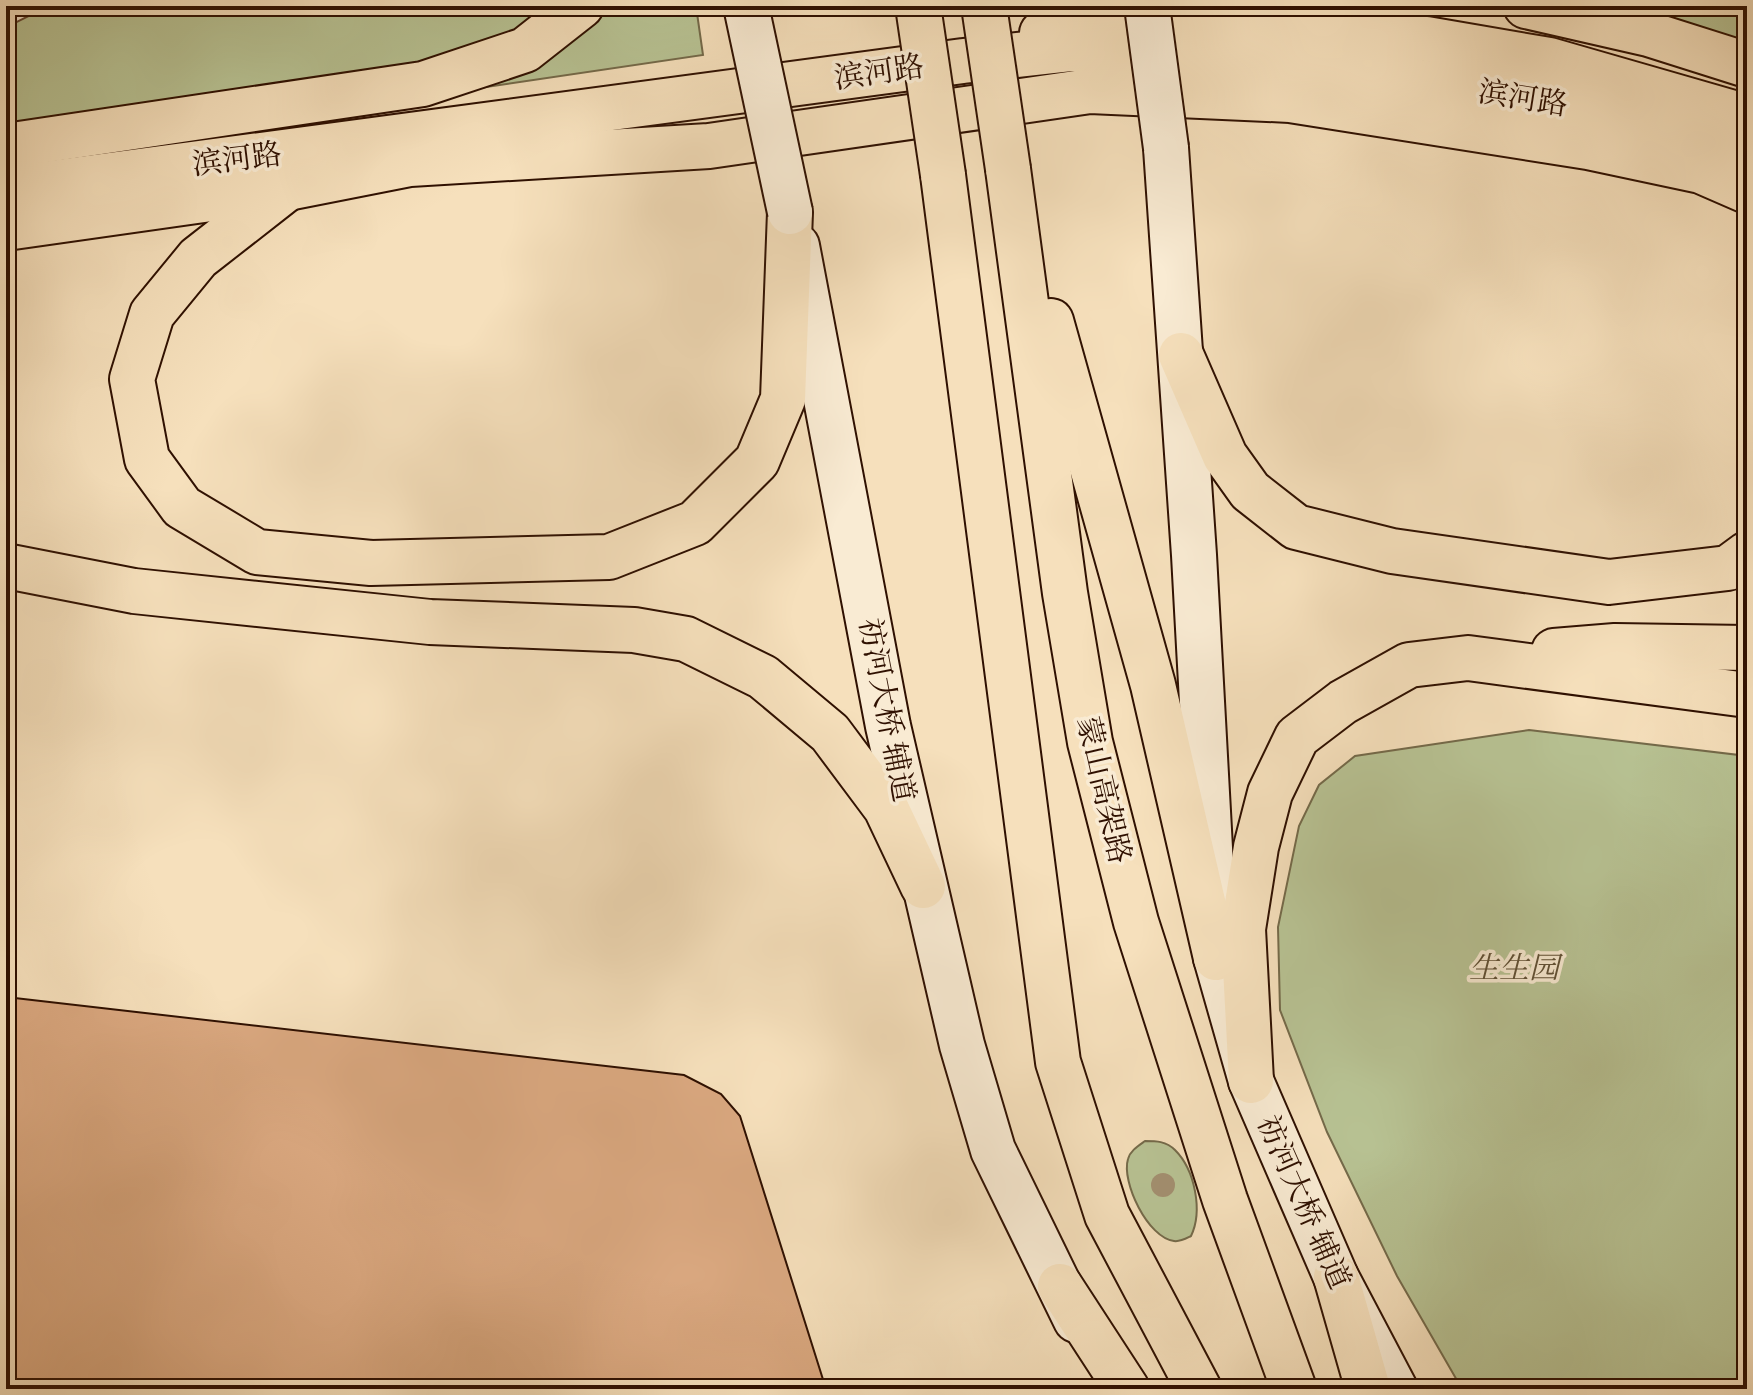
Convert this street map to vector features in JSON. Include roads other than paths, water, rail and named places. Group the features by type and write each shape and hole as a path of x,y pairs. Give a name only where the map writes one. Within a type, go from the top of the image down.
{"main road":[{"path":"6,146 423,84 525,50 581,6"},
{"name":"祊河大桥 辅道","path":"746,6 790,212 888,726 962,1045 993,1150 1108,1389"},
{"path":"918,6 943,175 1058,1062 1107,1215 1199,1389"},
{"path":"984,6 1008,169 1153,685 1216,958"},
{"name":"祊河大桥 辅道","path":"1147,6 1166,148 1216,958 1251,1081 1336,1277 1395,1389"},
{"path":"1526,6 1649,34 1747,65"},
{"path":"963,61 1063,25 1120,18 1251,30 1426,39 1549,60 1747,117"},
{"name":"滨河路","path":"6,189 1072,49 1395,78 1648,118 1747,155"},
{"name":"滨河路","path":"6,228 288,188 410,164 709,146 1090,91 1290,100 1588,147 1701,171 1747,191"},
{"name":"蒙山高架路","path":"1008,169 1065,593 1090,742 1141,937 1225,1200 1294,1389"},
{"path":"1701,171 1747,204"},
{"path":"288,188 198,258 152,314 132,379 147,459 182,507 257,552 371,563 609,557 695,523 757,461 783,399 790,212"},
{"path":"1181,355 1225,456 1250,491 1296,527 1392,551 1609,582 1728,568 1747,554"},
{"path":"6,566 134,591 430,622 634,630 686,639 763,677 830,733 886,808 923,886"},
{"path":"1251,1081 1243,929 1256,847 1270,793 1297,737 1343,702 1409,665 1615,646 1747,648"},
{"path":"1468,658 1747,695"},
{"path":"1336,1277 1368,1389"},
{"path":"1060,1286 1127,1389"}],"lane":[{"path":"6,15 24,6"}],"park label":[{"name":"生生园","path":"1514,968"}]}
